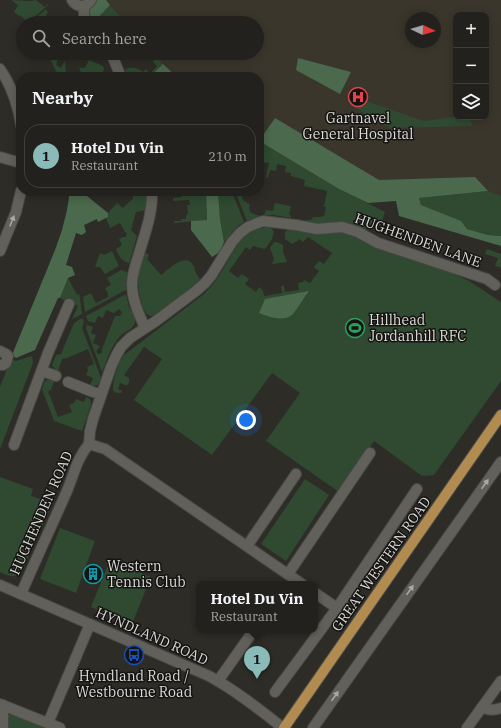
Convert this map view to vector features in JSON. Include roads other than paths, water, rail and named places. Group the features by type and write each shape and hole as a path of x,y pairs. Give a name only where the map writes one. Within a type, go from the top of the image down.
{"main road":[{"name":"GREAT WESTERN ROAD","path":"283,728 501,415"}],"street":[{"path":"72,0 74,4 79,6 87,3"},
{"path":"84,16 87,3"},
{"path":"114,60 119,72"},
{"path":"0,69 16,105"},
{"path":"0,157 16,162"},
{"path":"0,251 16,212 20,196"},
{"path":"145,328 134,302 132,282 135,265 150,219 152,196"},
{"name":"HUGHENDEN LANE","path":"90,444 90,431 101,394 111,366 121,347 130,338 205,283 232,242 248,227 264,221 317,229 336,227 348,229 362,234 378,243 487,279 496,285"},
{"path":"14,445 69,304"},
{"path":"0,352 8,356 6,363 0,365"},
{"path":"42,370 56,376"},
{"path":"68,382 101,394"},
{"path":"90,444 105,449 247,546 289,578 370,454"},
{"name":"HUGHENDEN ROAD","path":"21,594 70,484 79,460 83,452 90,444"},
{"path":"313,728 501,462"},
{"path":"247,546 296,474"},
{"path":"275,692 337,608 417,489"},
{"name":"HYNDLAND ROAD","path":"0,585 218,681 283,728"},
{"path":"318,595 337,608"},
{"path":"48,723 90,624"},
{"path":"218,681 252,633"},
{"path":"467,728 501,681"},
{"path":"3,728 1,704 60,728"},
{"path":"482,707 487,710 501,708"}],"place":[{"name":"Gartnavel General Hospital","path":"358,97"},
{"name":"Hillhead Jordanhill RFC","path":"355,328"},
{"name":"Western Tennis Club","path":"93,574"},
{"name":"Hyndland Road / Westbourne Road","path":"134,655"},
{"name":"Hotel Du Vin","path":"257,679"}]}
